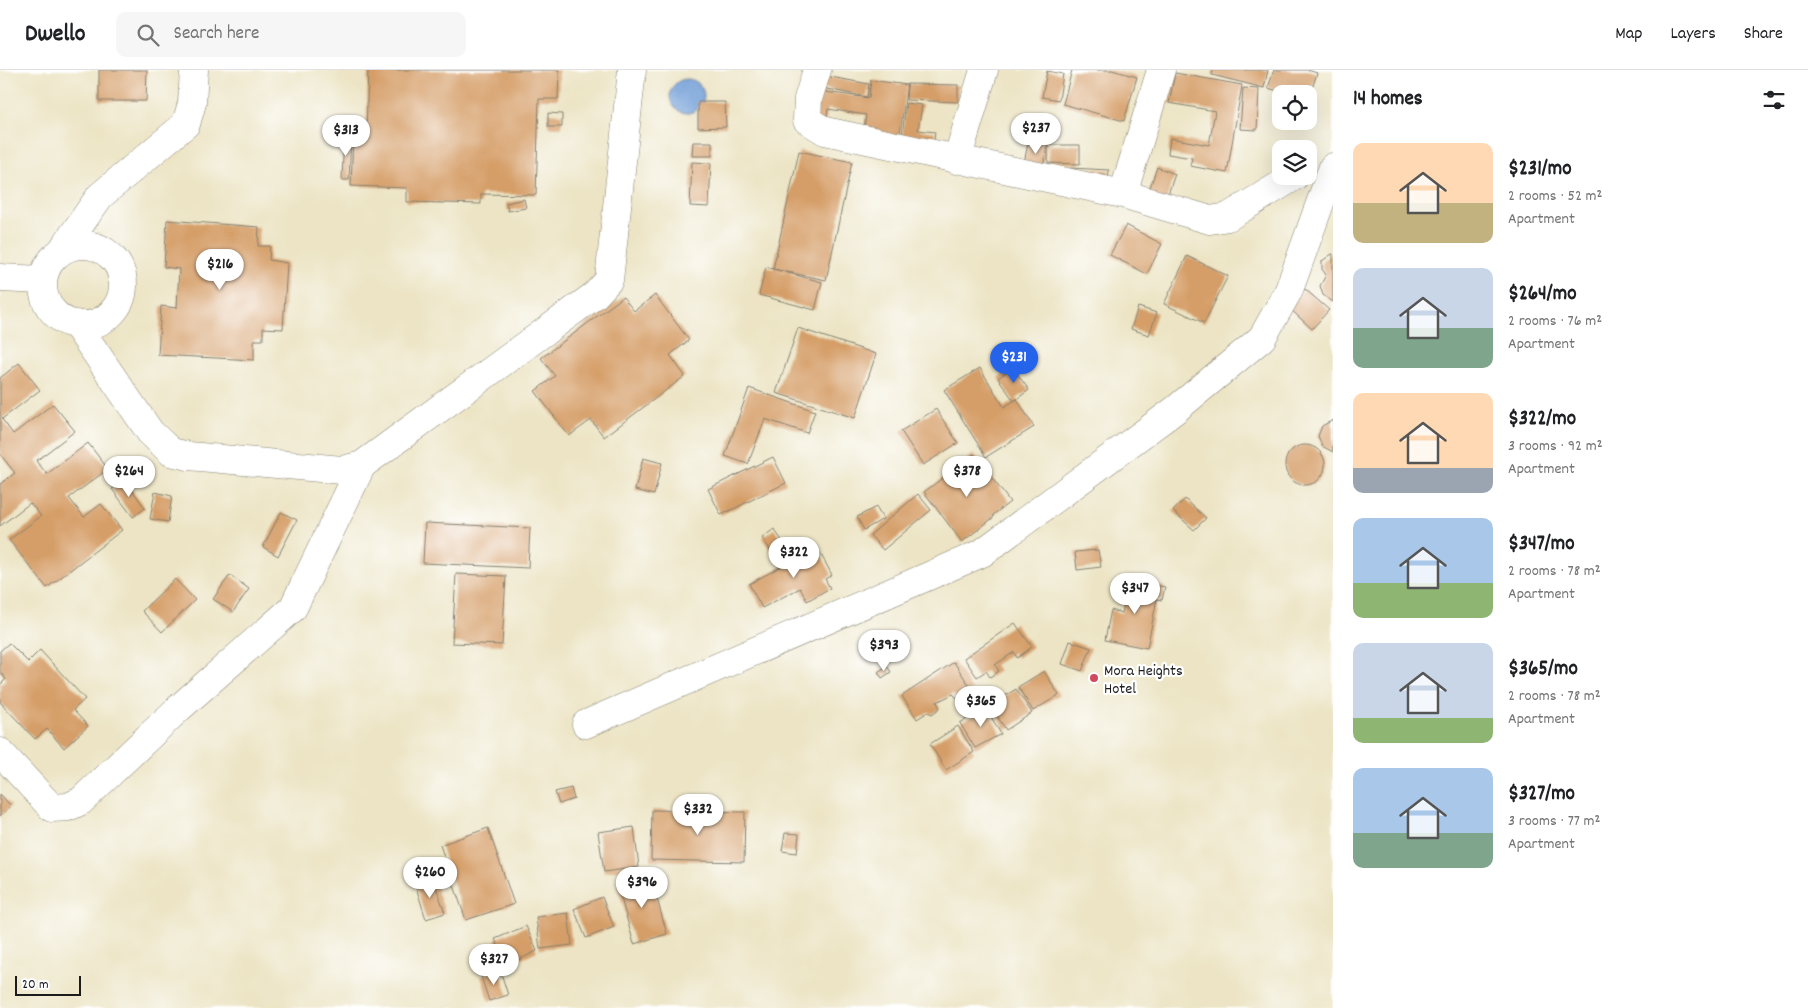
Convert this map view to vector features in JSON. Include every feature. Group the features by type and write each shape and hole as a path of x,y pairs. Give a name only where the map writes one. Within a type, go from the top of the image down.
{"street":[{"path":"62,250 76,245 90,245 103,250 114,259 121,271 124,284 121,298 114,310 103,319 90,324 76,324 64,321 55,314 47,304 42,280 46,269 53,258 62,250 100,196 186,124 192,103 194,70"},
{"path":"76,324 150,432 171,452 189,456 342,470 362,465 595,295 609,280 632,70"},
{"path":"817,70 808,99 807,120 825,131 1123,194 1210,220 1228,217 1280,185"},
{"path":"956,160 984,70"},
{"path":"1123,194 1160,70"},
{"path":"1317,164 1333,154"},
{"path":"586,724 982,553 1167,416 1262,338 1290,290 1333,167"},
{"path":"0,278 42,280"},
{"path":"0,752 52,808 68,807 81,801 178,709 293,608 362,465"}],"water":[{"path":"687,79 694,80 699,84 703,89 703,103 699,108 694,112 687,113 680,112 675,108 671,103 670,96 671,89 675,84 680,80"}],"building":[{"path":"99,70 147,70 146,101 99,101"},
{"path":"368,70 559,70 558,99 539,99 536,195 481,194 481,204 407,202 407,188 351,186 353,134 366,134"},
{"path":"1072,70 1112,70 1137,77 1124,121 1063,104"},
{"path":"1213,70 1268,70 1264,88 1212,75"},
{"path":"1274,70 1308,70 1317,73 1313,85 1272,85 1272,89 1268,88"},
{"path":"1047,71 1063,74 1059,100 1042,97"},
{"path":"1175,73 1242,85 1227,173 1190,166 1192,158 1168,154 1170,138 1209,145 1215,111 1169,103"},
{"path":"825,76 869,84 867,97 822,88"},
{"path":"871,80 907,85 899,140 863,135 866,115 828,109 825,126 813,124 818,91 869,98"},
{"path":"907,84 958,85 958,102 906,100"},
{"path":"1243,88 1259,89 1257,130 1240,129"},
{"path":"698,102 725,102 726,127 698,128"},
{"path":"906,103 922,105 918,130 935,132 933,148 901,144"},
{"path":"548,113 562,114 562,127 548,127"},
{"path":"344,134 351,134 349,180 342,180"},
{"path":"1029,137 1048,141 1042,173 1023,169"},
{"path":"693,142 712,142 712,156 692,156"},
{"path":"1048,145 1080,145 1080,164 1048,163"},
{"path":"799,151 852,162 826,280 773,269"},
{"path":"692,162 711,163 709,207 690,206"},
{"path":"1157,167 1175,174 1165,203 1147,196"},
{"path":"1070,168 1109,170 1108,182 1070,180"},
{"path":"524,199 526,208 508,211 506,203"},
{"path":"167,220 259,227 258,246 270,246 269,260 287,263 283,329 263,328 263,340 254,340 254,360 158,355 161,306 177,308 179,269 164,267"},
{"path":"1126,225 1162,244 1147,274 1110,255"},
{"path":"1332,254 1333,302 1323,295 1320,286 1326,275 1322,269 1322,261"},
{"path":"1187,256 1228,276 1204,323 1164,304"},
{"path":"766,267 822,282 815,310 759,295"},
{"path":"1305,289 1329,310 1312,329 1288,307"},
{"path":"655,295 689,340 670,355 685,376 604,437 591,420 569,436 535,391 555,376 541,358 623,297 634,311"},
{"path":"1138,307 1157,313 1149,335 1131,329"},
{"path":"798,328 876,354 855,418 776,393"},
{"path":"19,363 40,390 2,419 13,434 53,404 75,431 36,461 47,474 88,443 108,469 69,498 84,517 101,504 122,530 47,588 9,540 41,516 30,503 0,526 0,484 15,473 0,454 0,378"},
{"path":"980,368 1004,407 1017,399 1034,427 986,457 944,390"},
{"path":"1013,368 1029,390 1014,401 998,378"},
{"path":"749,388 815,411 807,433 765,419 748,464 725,456"},
{"path":"936,409 958,443 923,465 901,431"},
{"path":"1333,420 1333,452 1322,446 1318,436 1322,426"},
{"path":"1309,445 1316,448 1322,454 1325,465 1324,473 1316,482 1309,485 1301,485 1294,482 1286,473 1285,461 1288,454 1297,446"},
{"path":"974,454 1010,502 962,542 924,492"},
{"path":"773,457 786,483 721,515 708,489"},
{"path":"643,458 662,463 654,495 635,490"},
{"path":"125,480 145,508 133,517 112,489"},
{"path":"155,492 172,496 168,522 150,519"},
{"path":"918,494 931,510 883,550 870,535"},
{"path":"1185,499 1206,518 1194,530 1173,511"},
{"path":"876,507 883,519 864,530 857,517"},
{"path":"281,512 297,520 278,556 263,547"},
{"path":"425,523 530,528 528,568 423,563"},
{"path":"774,529 785,545 773,554 762,538"},
{"path":"817,547 832,575 825,579 830,588 807,601 800,588 762,608 749,584"},
{"path":"1098,550 1101,567 1077,570 1075,552"},
{"path":"456,574 506,576 502,645 452,643"},
{"path":"230,575 249,589 233,612 213,599"},
{"path":"175,579 195,600 162,632 142,611"},
{"path":"1129,580 1165,587 1162,600 1157,599 1147,648 1105,640 1111,610 1122,613"},
{"path":"1015,623 1032,647 1017,658 1014,652 995,665 999,671 990,677 986,671 977,677 964,658"},
{"path":"1070,641 1091,648 1082,671 1062,664"},
{"path":"9,643 28,662 40,650 85,699 73,710 88,726 64,748 47,729 35,739 0,702 0,685 6,679 0,672 0,651"},
{"path":"954,662 972,690 958,699 953,694 937,702 940,708 932,714 928,712 917,719 902,696"},
{"path":"887,666 891,672 882,678 878,672"},
{"path":"1044,671 1059,695 1033,711 1018,687"},
{"path":"1016,689 1032,713 1006,730 990,705"},
{"path":"986,708 1001,734 975,748 960,723"},
{"path":"958,726 974,752 946,770 930,744"},
{"path":"571,788 574,799 559,804 555,792"},
{"path":"0,794 11,806 0,816"},
{"path":"652,810 745,812 744,862 651,860"},
{"path":"634,827 639,867 604,872 598,832"},
{"path":"488,828 514,904 466,920 440,845"},
{"path":"785,833 799,834 797,853 782,851"},
{"path":"650,874 667,934 634,944 617,884"},
{"path":"433,878 445,913 426,919 415,884"},
{"path":"602,897 614,927 586,938 574,909"},
{"path":"568,913 572,945 540,949 536,917"},
{"path":"526,926 537,951 507,965 495,939"},
{"path":"500,970 508,995 489,1001 481,976"}],"place":[{"name":"Mora Heights Hotel","path":"1094,678"}]}
